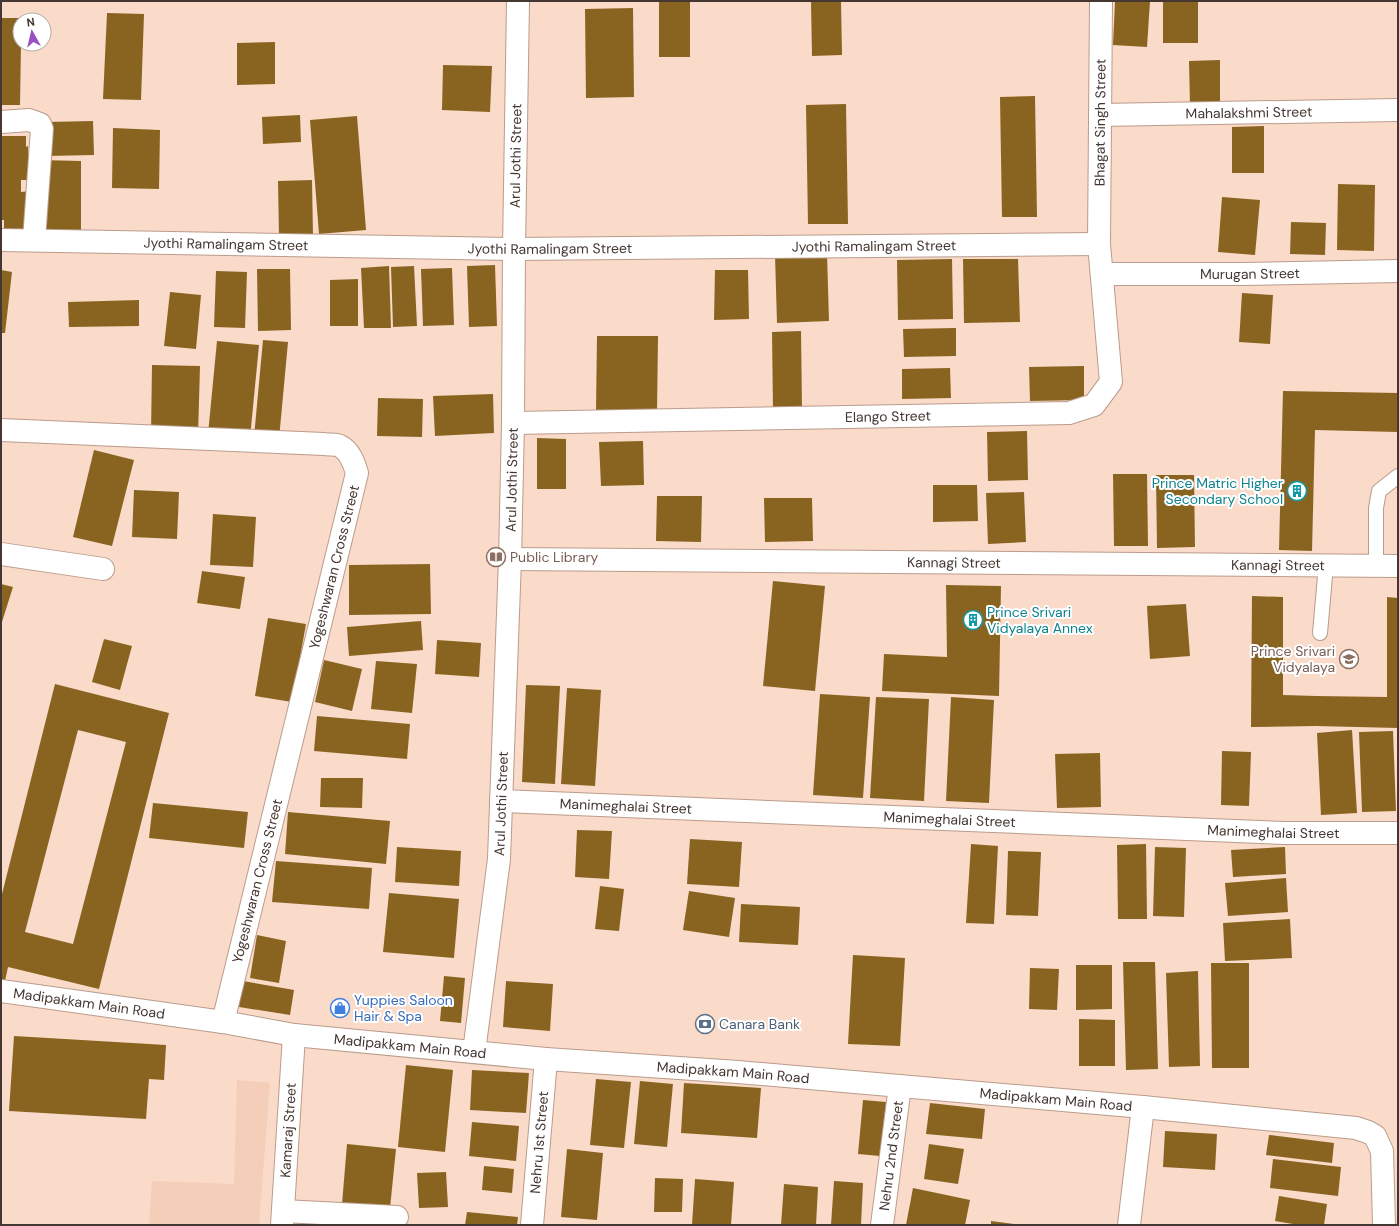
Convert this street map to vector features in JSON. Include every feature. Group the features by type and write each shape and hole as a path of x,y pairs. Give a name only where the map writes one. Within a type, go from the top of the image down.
{"street":[{"name":"Arul Jothi Street","path":"474,1052 499,859 502,801 513,423 518,1"},
{"name":"Bhagat Singh Street","path":"1100,244 1101,1"},
{"name":"Mahalakshmi Street","path":"1100,115 1398,110"},
{"path":"1,122 29,120 40,124 42,129 34,240"},
{"name":"Jyothi Ramalingam Street","path":"1,240 514,249 1100,244"},
{"name":"Elango Street","path":"513,423 1070,413 1094,405 1111,382 1100,244"},
{"name":"Murugan Street","path":"1102,274 1234,274 1398,271"},
{"name":"Yogeshwaran Cross Street","path":"1,430 324,444 339,446 347,452 353,460 357,473 223,1022"},
{"path":"1,554 103,569"},
{"name":"Kannagi Street","path":"510,559 1398,566"},
{"name":"Manimeghalai Street","path":"502,801 1285,833 1398,833"},
{"name":"Madipakkam Main Road","path":"1,991 223,1022 294,1035 546,1059 738,1072 1143,1107 1356,1128 1375,1136 1382,1151 1389,1220"},
{"name":"Kamaraj Street","path":"282,1218 294,1035"},
{"name":"Nehru 1st Street","path":"532,1225 546,1059"},
{"name":"Nehru 2nd Street","path":"882,1225 900,1086"},
{"path":"1129,1225 1143,1107"},
{"path":"282,1218 397,1218"}],"lane":[{"path":"1376,566 1376,508 1380,491 1398,476"},
{"path":"1320,633 1326,565"}],"shaded area":[{"path":"237,1080 270,1083 259,1225 149,1225 152,1181 234,1184"}],"building":[{"path":"659,1 690,1 690,57 659,57"},
{"path":"811,1 841,1 842,55 812,56"},
{"path":"1115,1 1150,1 1147,47 1113,45"},
{"path":"1163,1 1198,1 1198,43 1163,43"},
{"path":"633,8 634,97 586,98 585,9"},
{"path":"107,13 144,14 141,100 103,99"},
{"path":"1,18 12,18 12,52 21,52 20,105 1,105"},
{"path":"275,42 275,84 237,85 237,43"},
{"path":"1220,60 1220,104 1190,105 1189,61"},
{"path":"443,65 492,66 490,112 442,110"},
{"path":"1035,96 1037,217 1002,217 1000,97"},
{"path":"846,104 848,224 808,224 806,105"},
{"path":"300,115 301,142 263,144 262,117"},
{"path":"357,116 366,230 319,234 310,120"},
{"path":"93,121 94,155 47,156 46,122"},
{"path":"1264,126 1264,173 1232,173 1232,127"},
{"path":"113,128 160,130 159,189 112,188"},
{"path":"1,136 26,136 26,147 28,146 29,180 21,180 21,192 30,191 31,230 4,231 4,220 1,220"},
{"path":"40,160 81,161 81,239 40,240"},
{"path":"312,180 313,236 279,237 278,181"},
{"path":"1338,184 1375,185 1374,251 1337,250"},
{"path":"1222,197 1260,200 1255,255 1218,252"},
{"path":"1291,222 1326,223 1325,255 1290,254"},
{"path":"827,253 829,321 777,323 775,255"},
{"path":"952,259 953,319 898,320 897,260"},
{"path":"963,259 1018,259 1020,322 964,323"},
{"path":"495,265 497,326 469,327 467,266"},
{"path":"389,266 391,328 364,328 361,268"},
{"path":"414,266 417,326 393,327 391,267"},
{"path":"452,268 454,325 423,326 421,269"},
{"path":"257,269 290,269 291,330 258,331"},
{"path":"1,270 12,272 5,333 1,333"},
{"path":"715,270 748,270 749,319 714,320"},
{"path":"216,271 247,272 245,328 214,327"},
{"path":"358,279 358,326 330,326 330,280"},
{"path":"170,292 201,295 196,349 164,346"},
{"path":"1242,293 1273,295 1270,344 1239,342"},
{"path":"139,300 139,326 69,327 68,302"},
{"path":"956,328 956,356 904,357 903,329"},
{"path":"801,331 802,410 773,410 772,332"},
{"path":"597,336 658,336 657,412 596,411"},
{"path":"263,340 288,342 279,439 254,437"},
{"path":"217,341 259,345 250,438 208,434"},
{"path":"152,365 200,366 198,436 151,435"},
{"path":"1084,366 1084,400 1030,401 1029,367"},
{"path":"950,368 951,398 902,399 902,369"},
{"name":"Prince Matric Higher Secondary School","path":"1283,391 1398,393 1398,432 1315,430 1312,551 1279,550"},
{"path":"493,394 494,433 435,436 433,396"},
{"path":"378,398 423,399 422,437 377,436"},
{"path":"1027,431 1028,480 988,481 987,432"},
{"path":"537,438 566,439 566,489 537,489"},
{"path":"643,441 644,485 601,486 599,442"},
{"path":"94,450 134,460 112,546 73,537"},
{"path":"1113,474 1147,474 1148,546 1114,546"},
{"path":"1156,475 1194,475 1195,547 1157,548"},
{"path":"933,485 977,485 978,521 933,522"},
{"path":"134,490 179,492 177,539 132,537"},
{"path":"1024,492 1026,542 988,544 986,493"},
{"path":"657,496 702,496 701,542 656,541"},
{"path":"764,498 812,498 813,541 765,542"},
{"path":"213,514 256,517 253,567 210,565"},
{"path":"430,564 431,614 349,615 349,565"},
{"path":"202,571 245,577 240,609 197,603"},
{"path":"773,581 825,586 815,691 763,686"},
{"path":"1,584 13,587 1,625"},
{"name":"Prince Srivari Vidyalaya Annex","path":"946,585 1001,586 999,696 882,691 884,654 947,657"},
{"path":"1252,596 1283,597 1283,695 1387,697 1387,597 1398,598 1398,728 1316,726 1251,727"},
{"path":"1186,604 1190,656 1150,659 1147,606"},
{"path":"268,618 306,624 292,702 255,696"},
{"path":"421,621 423,650 349,656 347,627"},
{"path":"104,639 132,646 120,690 92,682"},
{"path":"437,640 481,643 479,677 435,674"},
{"path":"324,660 362,669 352,711 315,702"},
{"path":"376,661 417,664 412,713 371,709"},
{"path":"55,684 169,713 99,989 8,967 5,981 1,980 1,898","holes":["78,730 126,742 73,944 25,932"]},
{"path":"526,685 560,686 555,784 522,782"},
{"path":"567,688 601,690 595,786 561,784"},
{"path":"820,694 870,697 863,798 813,795"},
{"path":"876,697 929,699 924,801 870,798"},
{"path":"951,697 994,700 989,803 946,801"},
{"path":"317,716 410,724 407,759 314,751"},
{"path":"1352,730 1357,813 1321,815 1317,733"},
{"path":"1393,731 1396,811 1362,812 1359,732"},
{"path":"1222,751 1251,752 1249,806 1221,805"},
{"path":"1100,753 1101,807 1057,808 1055,754"},
{"path":"321,778 363,778 362,808 320,807"},
{"path":"153,803 248,812 244,848 149,838"},
{"path":"288,812 390,821 386,864 285,854"},
{"path":"577,830 612,831 609,879 575,877"},
{"path":"690,839 742,842 739,887 687,884"},
{"path":"971,844 998,846 994,924 966,923"},
{"path":"1146,844 1147,919 1118,919 1117,845"},
{"path":"397,847 461,851 459,886 395,882"},
{"path":"1155,847 1186,848 1184,917 1153,916"},
{"path":"1285,847 1286,874 1233,877 1231,850"},
{"path":"1008,851 1041,852 1038,916 1006,915"},
{"path":"276,861 372,868 369,909 272,902"},
{"path":"1286,878 1288,912 1228,916 1225,883"},
{"path":"600,886 624,889 619,931 595,929"},
{"path":"689,891 735,898 729,937 683,930"},
{"path":"389,893 459,899 454,958 383,952"},
{"path":"741,904 800,907 798,945 739,942"},
{"path":"1290,919 1292,958 1225,961 1223,923"},
{"path":"257,935 286,941 279,983 250,978"},
{"path":"853,955 905,958 900,1046 848,1044"},
{"path":"1123,962 1155,962 1158,1069 1126,1070"},
{"path":"1211,963 1249,963 1249,1068 1212,1068"},
{"path":"1076,965 1112,965 1112,1009 1076,1010"},
{"path":"1030,968 1059,969 1057,1010 1029,1009"},
{"path":"1198,971 1200,1066 1169,1067 1166,973"},
{"path":"444,976 465,978 461,1023 440,1021"},
{"path":"243,981 294,990 290,1015 239,1007"},
{"path":"506,981 553,984 550,1031 503,1027"},
{"path":"1079,1019 1115,1020 1115,1066 1079,1066"},
{"path":"14,1036 166,1045 164,1080 149,1079 146,1119 9,1111"},
{"path":"406,1065 453,1070 445,1152 398,1147"},
{"path":"472,1070 529,1073 526,1113 470,1110"},
{"path":"596,1079 631,1082 624,1148 590,1145"},
{"path":"640,1081 673,1084 667,1147 634,1144"},
{"path":"684,1083 761,1088 757,1138 681,1133"},
{"path":"863,1100 886,1102 880,1156 858,1154"},
{"path":"930,1103 985,1109 982,1139 926,1134"},
{"path":"472,1122 519,1126 516,1161 469,1156"},
{"path":"1165,1131 1217,1134 1215,1170 1163,1167"},
{"path":"1269,1135 1334,1143 1332,1163 1266,1155"},
{"path":"347,1144 396,1149 390,1208 342,1204"},
{"path":"929,1144 964,1149 958,1184 924,1179"},
{"path":"567,1149 603,1153 597,1220 561,1217"},
{"path":"1273,1159 1341,1167 1338,1196 1270,1188"},
{"path":"484,1166 514,1169 512,1193 482,1190"},
{"path":"446,1172 448,1207 419,1208 417,1173"},
{"path":"655,1178 683,1179 682,1212 654,1212"},
{"path":"695,1179 734,1182 731,1225 692,1225"},
{"path":"834,1181 863,1183 861,1225 831,1225"},
{"path":"784,1184 818,1187 816,1225 781,1225"},
{"path":"913,1188 970,1200 965,1225 906,1225"},
{"path":"1279,1196 1327,1204 1324,1225 1299,1225 1275,1221"},
{"path":"467,1212 518,1217 517,1225 465,1225"},
{"path":"991,1221 1014,1224 1014,1225 991,1225"}],"place":[{"name":"Prince Matric Higher Secondary School","path":"1297,491"},
{"name":"Public Library","path":"496,557"},
{"name":"Prince Srivari Vidyalaya Annex","path":"973,620"},
{"name":"Prince Srivari Vidyalaya","path":"1349,659"},
{"name":"Yuppies Saloon Hair & Spa","path":"340,1008"},
{"name":"Canara Bank","path":"705,1024"}]}
